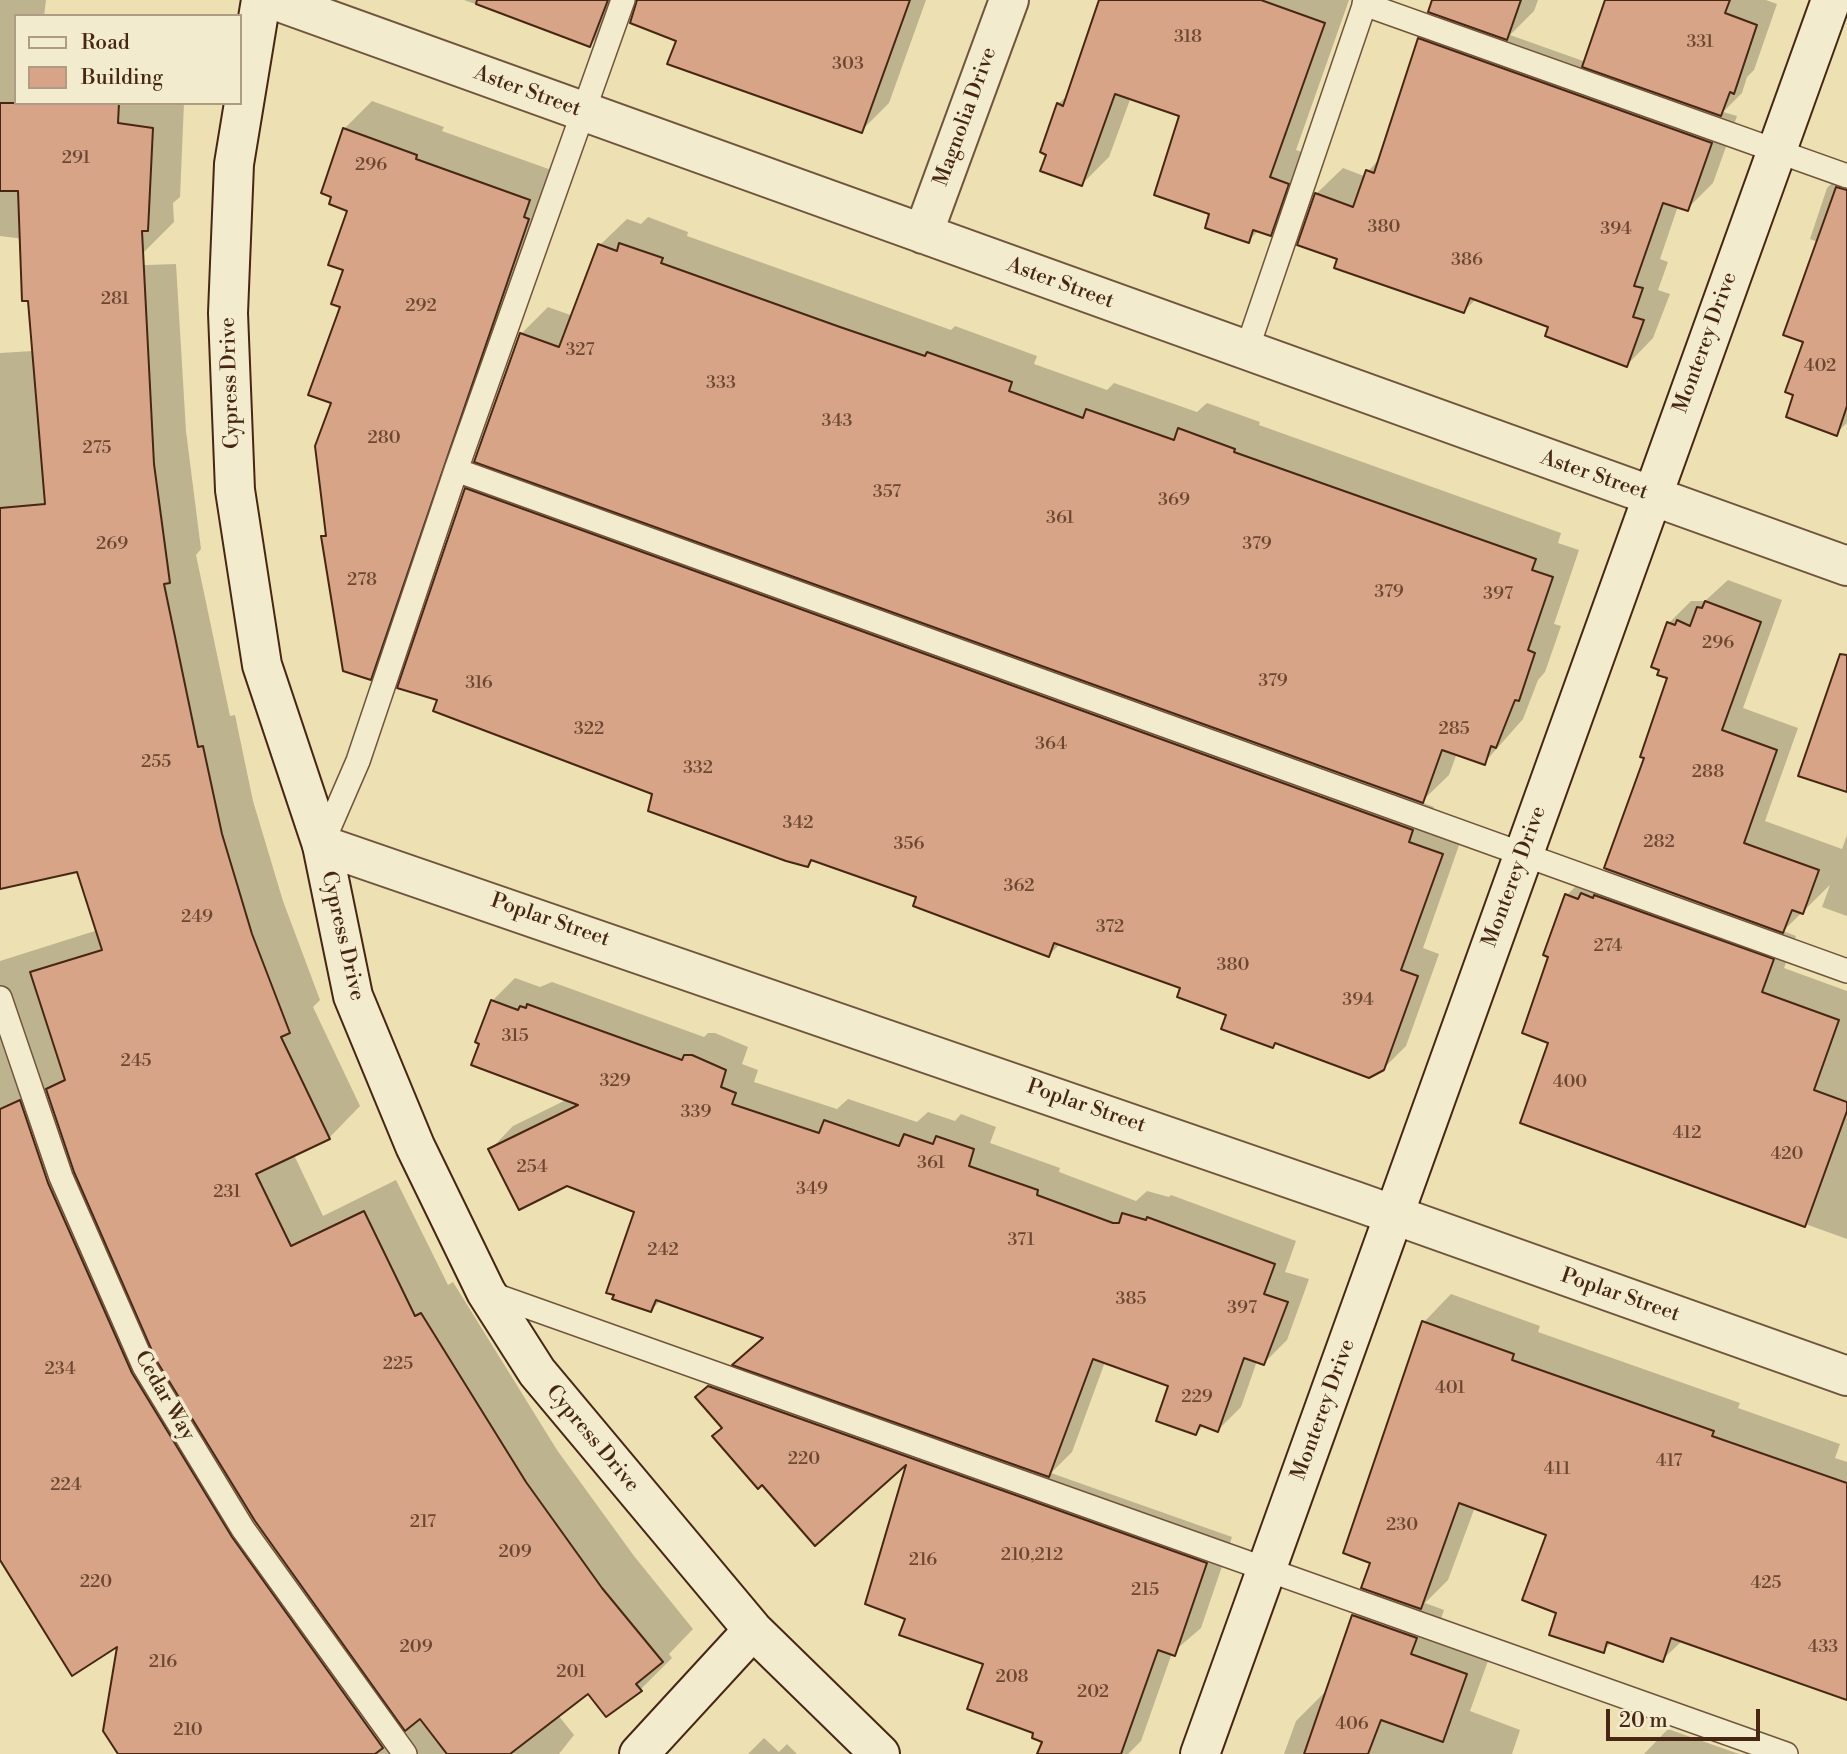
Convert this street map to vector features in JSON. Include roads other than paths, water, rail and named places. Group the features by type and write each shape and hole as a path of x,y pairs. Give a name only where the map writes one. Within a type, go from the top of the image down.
{"street":[{"name":"Cypress Drive","path":"261,0 234,164 228,313 235,490 262,665 322,845 353,996 415,1146 486,1292 537,1372 752,1630 880,1754"},
{"name":"Aster Street","path":"274,0 1246,352 1847,566"},
{"name":"Magnolia Drive","path":"923,234 1009,0"},
{"name":"Monterey Drive","path":"1200,1754 1831,0"},
{"name":"Poplar Street","path":"322,845 419,875 1847,1376"},
{"path":"639,1754 752,1630"}],"lane":[{"path":"322,845 358,761 456,470 623,0"},
{"path":"1246,352 1365,2 1847,176"},
{"path":"456,470 1847,971"},
{"name":"Cedar Way","path":"0,998 61,1177 144,1366 243,1529 405,1754"},
{"path":"486,1292 1786,1754"}]}
